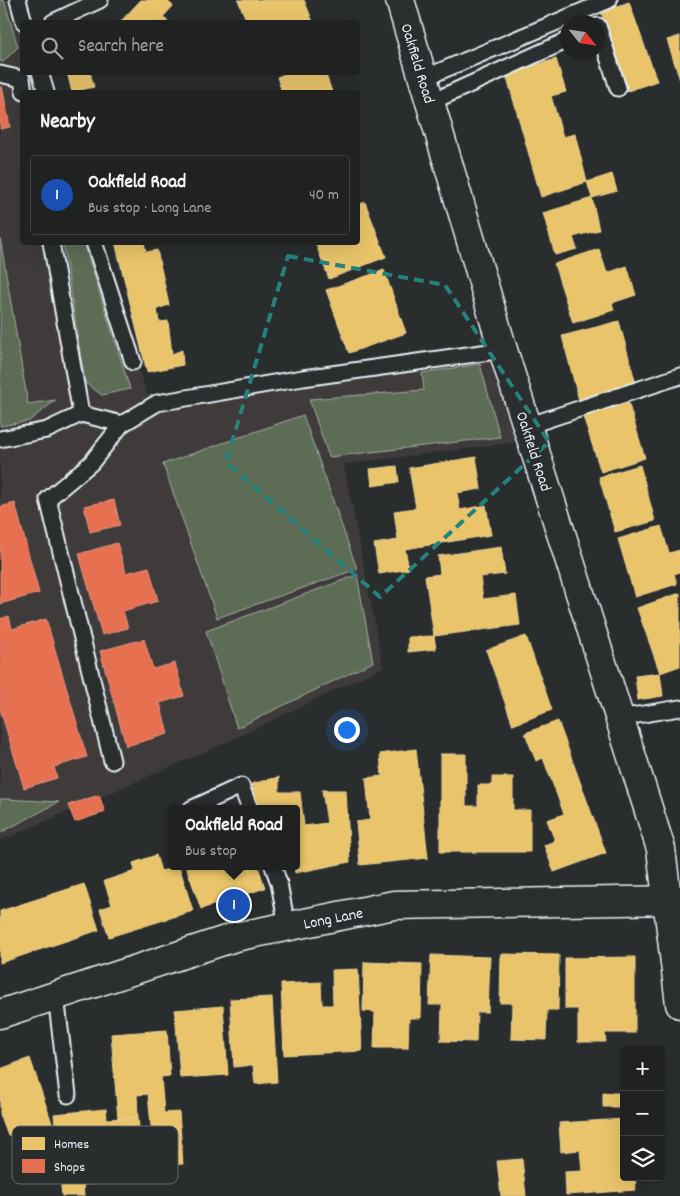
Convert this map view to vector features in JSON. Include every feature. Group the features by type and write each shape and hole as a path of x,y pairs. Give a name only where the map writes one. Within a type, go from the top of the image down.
{"street":[{"name":"Oakfield Road","path":"400,0 503,350 661,849 673,900 680,1004"},
{"name":"Long Lane","path":"0,1014 235,937 394,905 673,900"}],"lane":[{"path":"18,0 23,20"},
{"path":"57,20 100,0"},
{"path":"427,90 609,0"},
{"path":"427,90 560,43"},
{"path":"605,48 618,88"},
{"path":"0,74 22,79 24,90"},
{"path":"41,75 45,90"},
{"path":"52,245 81,414"},
{"path":"95,245 133,362"},
{"path":"112,761 48,499 91,463 122,424 157,403 303,378 503,350"},
{"path":"527,426 680,376"},
{"path":"0,439 47,430 81,414 122,424"},
{"path":"619,718 680,708"},
{"path":"200,805 241,786 248,805"},
{"path":"275,870 280,883 286,926"},
{"path":"56,996 68,1095"}],"highlighted area":[{"path":"288,256 445,285 549,442 380,597 226,462"}],"shaded area":[{"path":"0,0 18,0 22,20 20,20 20,75 42,75 46,90 20,90 20,245 98,245 150,404 502,345 534,440 344,464 383,667 225,743 0,841"}],"green space":[{"path":"0,0 4,0 18,47 3,62 0,61"},
{"path":"0,238 28,404 56,400 29,421 0,426"},
{"path":"63,245 85,245 130,389 102,395 85,383"},
{"path":"480,364 500,437 329,457 309,399 424,390 422,373"},
{"path":"303,415 357,569 217,618 163,464"},
{"path":"357,575 373,662 237,728 206,631"},
{"path":"0,799 4,799 59,802 0,833"}],"building: Homes":[{"path":"141,0 166,0 173,6 163,17 167,20 122,20"},
{"path":"238,0 304,0 312,20 246,20"},
{"path":"629,2 657,81 628,91 605,24 605,15 602,15 601,12"},
{"path":"680,36 680,80 667,40"},
{"path":"556,59 566,92 551,96 563,137 575,134 587,182 541,197 506,74"},
{"path":"68,75 91,75 94,87 72,90"},
{"path":"282,75 326,75 331,90 281,90 277,77"},
{"path":"612,174 617,191 592,198 587,182"},
{"path":"592,198 599,230 573,237 577,249 555,255 543,213"},
{"path":"365,202 386,257 329,279 316,245 360,245 360,204"},
{"path":"116,245 145,245 146,252 157,250 169,305 157,309 159,322 168,321 172,354 182,350 183,365 147,372"},
{"path":"599,249 607,273 627,266 636,295 612,303 614,310 573,323 554,264"},
{"path":"384,270 406,333 349,353 326,290"},
{"path":"619,321 637,388 580,404 562,336"},
{"path":"626,395 645,458 601,472 581,410"},
{"path":"476,457 481,489 457,493 460,510 486,505 491,535 405,549 409,569 379,574 374,544 398,540 394,511 416,508 409,468"},
{"path":"640,465 655,521 615,532 599,477"},
{"path":"397,466 399,482 372,486 370,469"},
{"path":"661,526 669,553 680,550 680,572 674,574 677,584 635,597 618,539"},
{"path":"501,547 505,574 480,577 483,599 516,595 520,625 434,636 425,576 440,574 438,556"},
{"path":"680,593 680,666 660,673 637,608"},
{"path":"434,636 436,649 408,652 408,637"},
{"path":"526,636 552,710 513,725 486,650"},
{"path":"660,673 663,696 638,700 635,676"},
{"path":"558,721 606,853 554,872 544,845 555,841 547,820 564,814 543,758 536,761 525,733"},
{"path":"416,749 428,858 360,865 356,822 370,820 366,778 382,776 380,754"},
{"path":"440,754 466,754 466,806 478,806 478,785 492,785 492,777 513,777 513,810 530,810 530,852 440,852"},
{"path":"279,777 279,792 300,792 304,826 327,823 322,790 346,790 350,862 295,873 295,870 300,870 300,805 259,805 251,784"},
{"path":"156,855 161,871 168,869 180,870 193,911 109,937 100,909 112,905 104,881 135,871 133,863"},
{"path":"187,870 259,870 265,888 201,909"},
{"path":"84,884 99,930 0,963 0,911"},
{"path":"501,954 559,955 558,1010 547,1010 546,1040 511,1039 512,1003 500,1003"},
{"path":"431,955 490,957 488,1012 477,1012 476,1042 441,1041 442,1005 429,1005"},
{"path":"635,957 635,1033 605,1033 606,1042 578,1042 578,1009 565,1009 565,958"},
{"path":"364,962 422,964 421,1018 409,1018 408,1048 374,1048 375,1012 363,1011"},
{"path":"358,969 362,1051 284,1055 281,984 321,982 322,1005 333,1005 332,970"},
{"path":"272,997 277,1082 255,1084 253,1065 234,1067 230,999"},
{"path":"223,1006 228,1075 180,1078 175,1010"},
{"path":"167,1030 170,1076 161,1077 164,1113 179,1112 183,1164 178,1164 178,1126 151,1126 148,1094 137,1095 138,1117 118,1119 111,1034"},
{"path":"30,1058 53,1126 12,1126 12,1134 8,1136 0,1114 0,1069"},
{"path":"603,1093 620,1093 620,1107 603,1107"},
{"path":"106,1109 107,1119 138,1117 139,1126 55,1126 54,1114"},
{"path":"620,1119 620,1181 635,1181 636,1190 566,1195 565,1172 582,1171 580,1150 561,1152 559,1123"},
{"path":"522,1159 526,1196 501,1196 497,1161"},
{"path":"61,1184 92,1184 83,1185 84,1196 62,1196"}],"building: Shops":[{"path":"2,86 10,127 0,129 0,87"},
{"path":"114,500 120,525 90,532 84,506"},
{"path":"15,503 39,593 0,604 0,507"},
{"path":"117,543 126,573 149,567 158,601 123,611 128,628 102,635 79,554"},
{"path":"9,616 12,629 46,619 87,757 54,767 57,778 24,788 0,709 0,619"},
{"path":"144,639 153,669 175,663 184,696 160,703 168,734 126,746 100,651"},
{"path":"99,795 105,812 75,822 68,805"}],"place":[{"name":"Oakfield Road","path":"234,905"}]}
